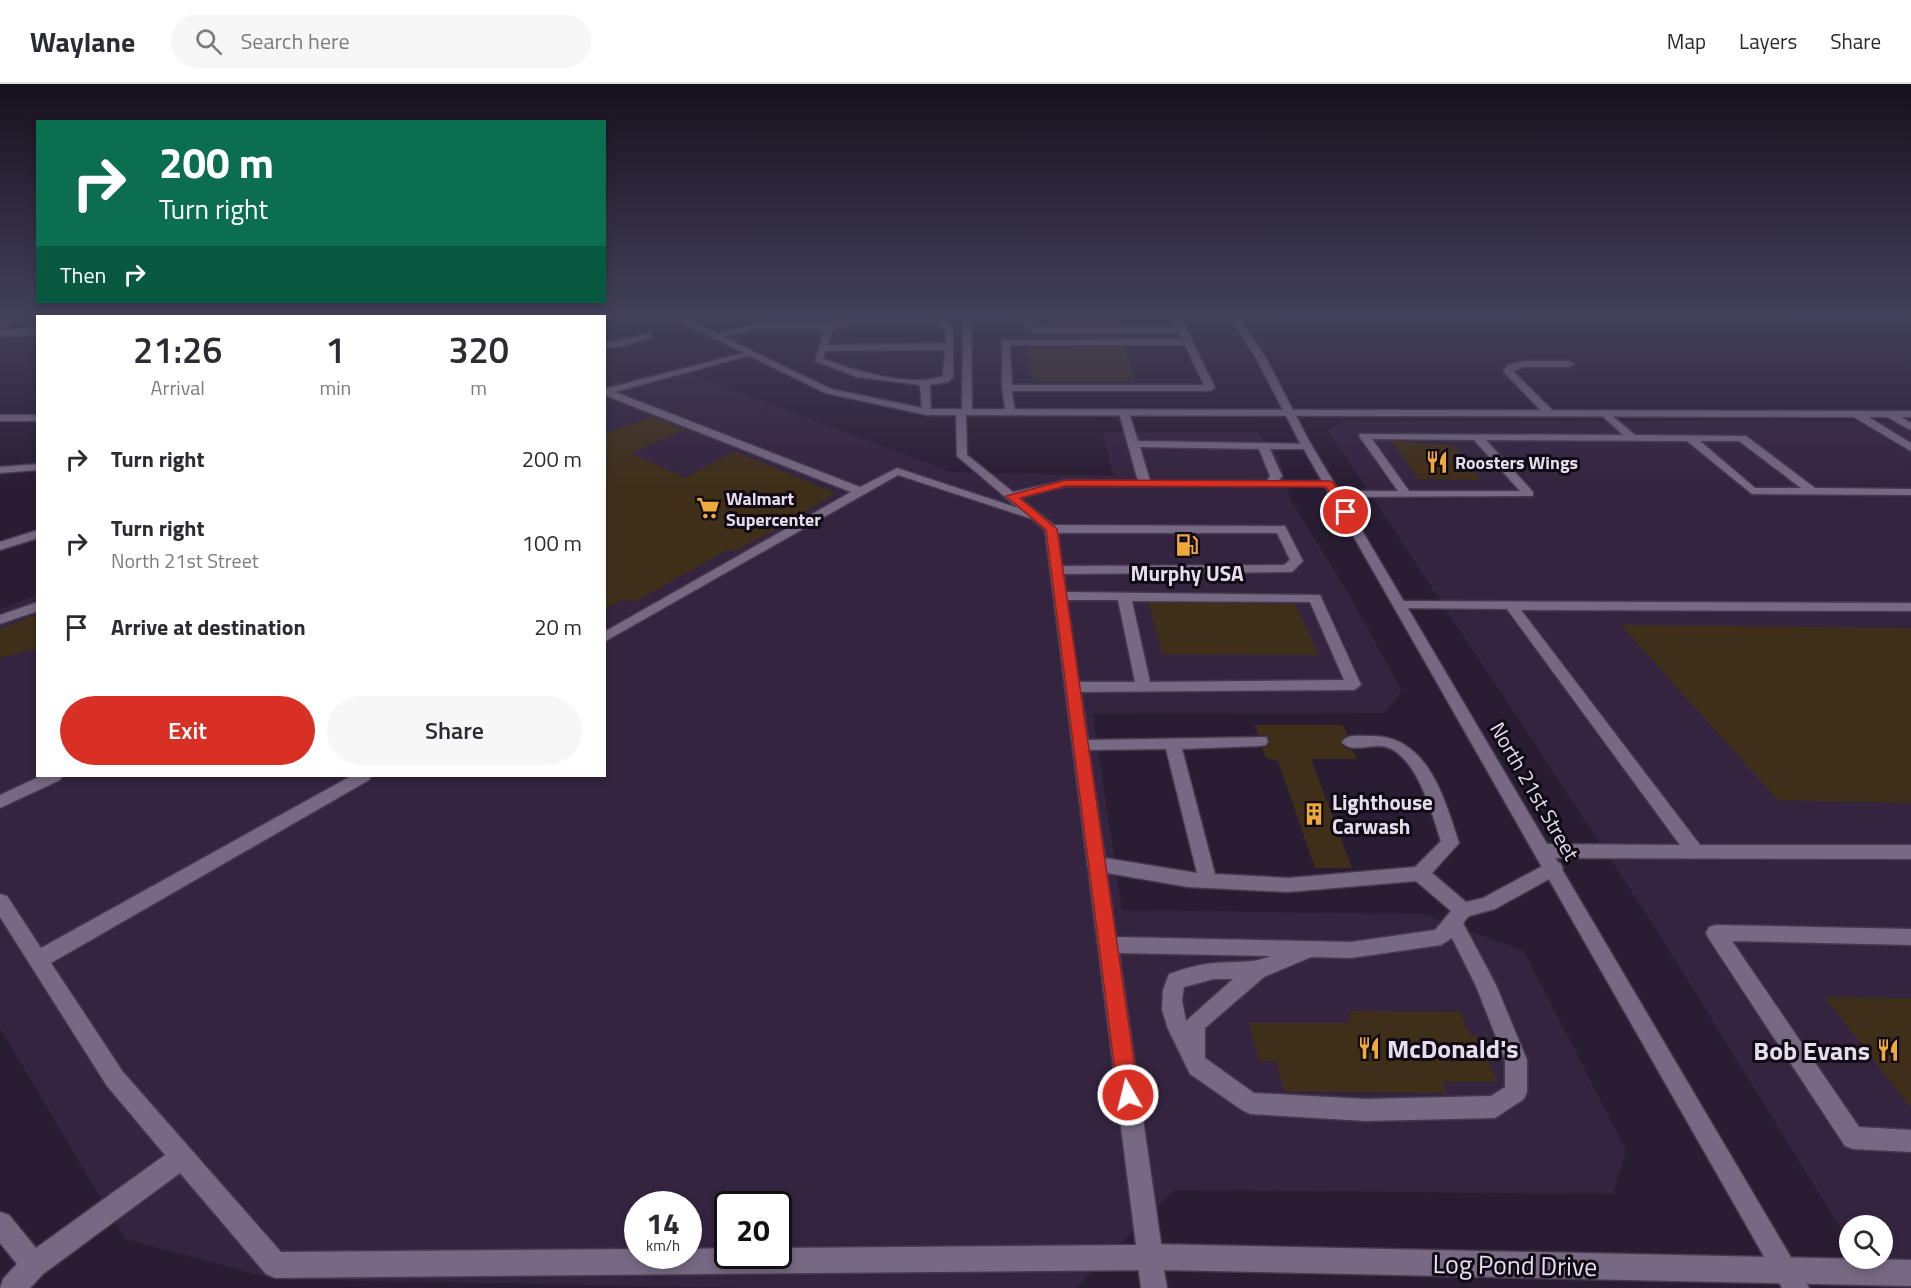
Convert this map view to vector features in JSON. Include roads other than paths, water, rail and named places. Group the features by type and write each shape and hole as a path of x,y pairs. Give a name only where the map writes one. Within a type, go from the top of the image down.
{"street":[{"path":"606,392 678,372"},
{"path":"788,372 828,391 927,412 1911,414"},
{"path":"846,372 868,379 925,383 945,380 948,372"},
{"path":"965,372 962,456 1046,524 1057,570 1154,1288"},
{"path":"1007,372 1010,412"},
{"path":"1008,388 1210,388 1202,372"},
{"name":"North 21st Street","path":"1268,372 1307,446 1791,1279"},
{"path":"1509,372 1549,413"},
{"path":"925,383 927,412"},
{"path":"606,392 861,492"},
{"path":"1124,413 1145,484"},
{"path":"1605,413 1633,438"},
{"path":"1856,414 1911,448"},
{"path":"1889,414 1911,427"},
{"path":"0,418 36,418"},
{"path":"1406,494 1364,436 1742,438 1812,491"},
{"path":"1012,496 1066,483 1270,484 1406,494 1529,494 1477,437"},
{"path":"1690,438 1752,491 1911,492"},
{"path":"1132,444 1307,446"},
{"path":"1263,445 1276,476 1270,484"},
{"path":"0,470 36,467"},
{"path":"606,637 897,471 1046,524 1281,529 1297,561 1287,569 1057,570"},
{"path":"0,546 36,535"},
{"path":"1060,596 1315,598 1354,685 1073,687"},
{"path":"1124,597 1144,687"},
{"path":"1400,605 1911,607"},
{"path":"1511,605 1695,851"},
{"path":"0,620 36,607"},
{"path":"1081,745 1260,741"},
{"path":"1097,864 1208,881 1288,885 1420,874 1450,843 1437,804 1411,756 1392,743 1350,742"},
{"path":"1173,744 1208,881"},
{"path":"0,802 52,777"},
{"path":"38,960 361,777"},
{"path":"1544,851 1911,852"},
{"path":"1108,945 1351,950 1441,937 1458,916 1488,904 1554,868"},
{"path":"1257,971 1214,971 1176,980 1170,994 1177,1027 1198,1067 1250,1103 1366,1110 1495,1107 1515,1092 1516,1060 1458,916 1420,874"},
{"path":"0,901 115,1079 182,1157 34,1265 12,1288"},
{"path":"1911,937 1716,933 1853,1138 1911,1141"},
{"path":"1194,1059 1195,1024 1257,971 1308,950"},
{"name":"Log Pond Drive","path":"182,1157 274,1265 1150,1257 1791,1279 1911,1273"},
{"path":"0,1224 34,1265"}],"place":[{"name":"Roosters Wings","path":"1437,462"},
{"name":"Walmart Supercenter","path":"708,508"},
{"name":"Murphy USA","path":"1187,545"},
{"name":"Lighthouse Carwash","path":"1314,814"},
{"name":"McDonald's","path":"1369,1048"},
{"name":"Bob Evans","path":"1888,1050"}]}
